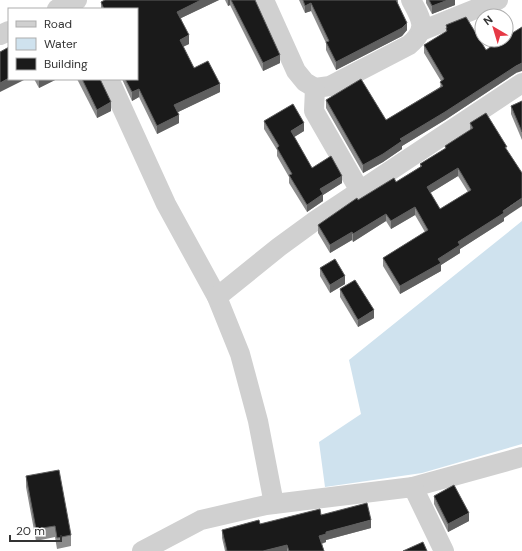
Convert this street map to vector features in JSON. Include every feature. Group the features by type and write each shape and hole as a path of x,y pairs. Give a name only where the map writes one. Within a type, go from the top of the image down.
{"street":[{"path":"264,0 296,71 305,82 315,88 330,86 409,45 417,38 421,31 421,23 411,0"},
{"path":"421,31 498,0"},
{"path":"109,80 166,204 217,297 240,354 258,421 274,504"},
{"path":"217,297 279,247 522,83"},
{"path":"315,88 314,111 360,191"},
{"path":"142,551 201,520 274,504 414,487 522,457"},
{"path":"414,487 444,551"}],"water":[{"path":"522,221 522,444 422,473 325,487 319,442 361,414 349,360"}],"building":[{"path":"105,0 201,0 177,12 189,35 180,40 194,68 208,61 220,84 174,105 179,115 157,126 139,89 132,92 126,80 138,80 138,8 104,8 101,2"},
{"path":"231,0 255,0 280,55 263,63"},
{"path":"303,0 396,0 407,23 402,28 336,62 326,42 329,41 311,3 305,6"},
{"path":"429,0 448,0 432,6"},
{"path":"466,17 474,30 474,48 485,48 486,50 489,48 514,48 514,32 522,27 522,63 400,139 402,141 363,165 326,100 361,79 386,120 443,86 440,82 444,79 424,45 447,31 446,25"},
{"path":"8,48 8,79 0,83 0,52"},
{"path":"82,80 100,80 111,102 97,110"},
{"path":"522,101 522,132 511,106"},
{"path":"293,104 304,123 291,131 312,168 331,156 342,176 320,189 323,194 307,205 289,175 292,174 277,148 279,146 264,121"},
{"path":"486,113 507,147 505,147 522,173 522,198 503,211 504,213 458,242 460,245 438,259 441,263 400,286 383,258 428,230 415,207 391,221 386,214 353,234 352,232 330,245 318,225 357,198 358,200 394,178 396,182 422,166 420,164 446,148 445,146 473,128 470,123","holes":["458,168 471,190 440,209 427,187"]},
{"path":"335,259 345,276 330,285 320,268"},
{"path":"355,280 374,310 358,320 340,289"},
{"path":"59,470 71,535 57,538 55,526 36,529 26,476"},
{"path":"454,485 469,513 448,524 434,496"},
{"path":"367,503 371,520 326,532 326,534 319,536 324,551 289,551 287,545 263,551 227,551 222,530 259,520 260,524 320,509 321,515"},
{"path":"423,542 427,551 403,551"}]}
